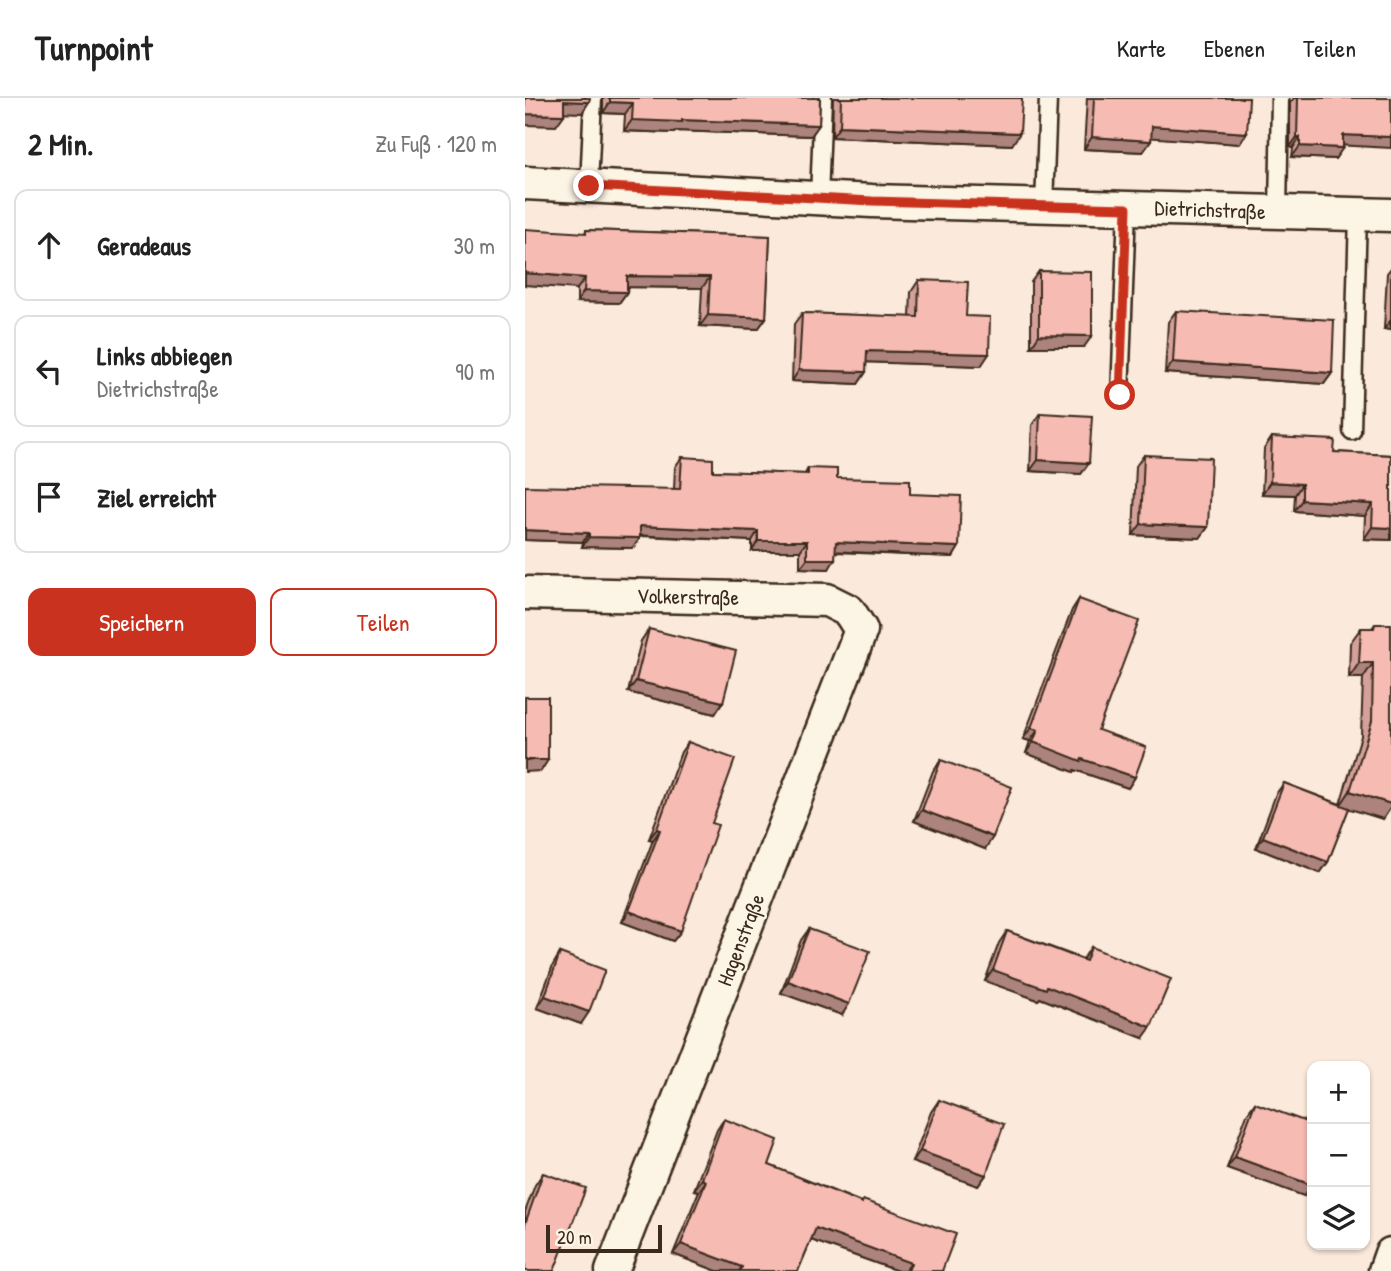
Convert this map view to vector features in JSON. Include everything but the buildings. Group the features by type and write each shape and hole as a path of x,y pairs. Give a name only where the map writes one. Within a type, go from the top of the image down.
{"street":[{"name":"Dietrichstraße","path":"525,183 819,198 1391,215"},
{"name":"Volkerstraße","path":"525,593 827,600 849,611"},
{"name":"Hagenstraße","path":"612,1271 861,630 849,611"},
{"path":"1385,1271 1391,1254"}],"lane":[{"path":"589,186 593,98"},
{"path":"819,198 823,98"},
{"path":"1044,206 1048,98"},
{"path":"1278,212 1280,98"},
{"path":"1120,395 1127,208"},
{"path":"1352,430 1359,214"}],"route":[{"path":"589,186 872,201 1127,208 1120,395"}]}
